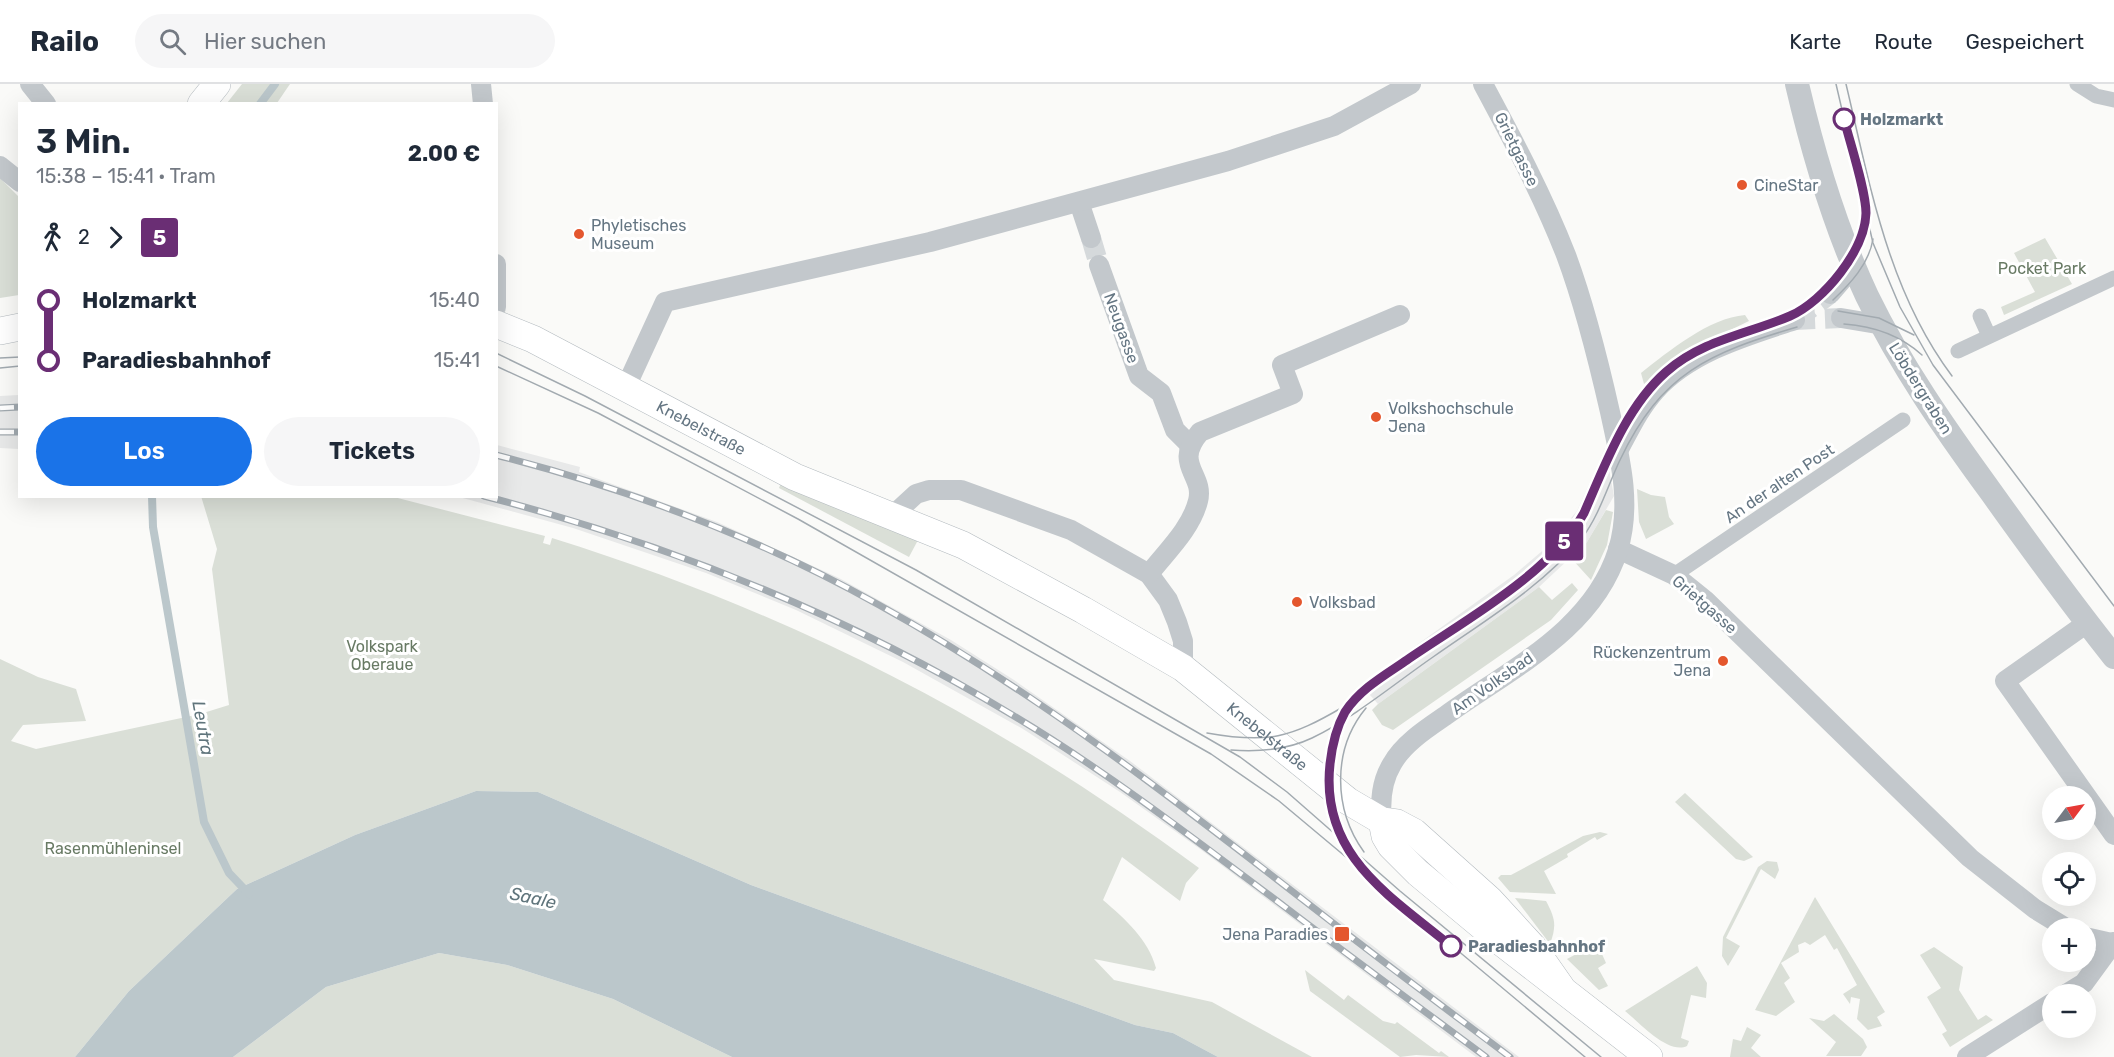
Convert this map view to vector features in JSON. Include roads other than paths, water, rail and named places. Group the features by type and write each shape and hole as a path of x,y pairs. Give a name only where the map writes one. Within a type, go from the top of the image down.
{"main road":[{"path":"203,102 217,84"},
{"path":"0,331 18,327"},
{"name":"Knebelstraße","path":"505,328 795,477 963,545 1083,610 1183,668 1348,801 1382,821 1397,823 1414,832 1490,900 1533,947 1561,987 1649,1057"}],"street":[{"path":"30,84 44,102"},
{"path":"481,84 483,102"},
{"path":"625,389 665,302 915,246 1228,161 1334,126 1411,84"},
{"name":"Grietgasse","path":"1483,84 1565,254 1598,361 1618,451 1625,505 1618,549 1674,575 1705,600 1970,858 2050,918"},
{"name":"Löbdergraben","path":"1797,84 1820,175 1854,265 1883,325 1939,420 2114,657"},
{"path":"2077,84 2096,96 2114,100"},
{"path":"0,166 18,180"},
{"path":"1080,202 1091,238"},
{"name":"Neugasse","path":"1099,265 1139,376 1161,393 1175,430 1190,444"},
{"path":"1830,294 1854,265"},
{"path":"1958,351 2114,278"},
{"path":"1149,574 1179,536 1197,506 1199,498 1188,458 1190,444 1200,432 1293,393 1282,365 1400,315"},
{"path":"1980,316 1989,336"},
{"path":"1841,318 1883,325"},
{"path":"1618,451 1641,410 1665,382 1691,362 1720,347 1795,320"},
{"name":"An der alten Post","path":"1674,575 1903,420"},
{"path":"892,516 916,494 929,490 961,490 1071,530 1149,574 1168,600 1177,622 1183,641 1183,668"},
{"name":"Am Volksbad","path":"1382,821 1382,790 1391,765 1398,754 1430,726 1565,629 1594,598 1618,549"},
{"path":"2087,623 2005,681 2114,835"},
{"path":"2082,984 2113,943 2096,939"},
{"path":"1967,1057 2042,1009"}],"water":[{"name":"Saale","path":"476,791 538,792 751,885 1135,1025 1173,1033 1218,1057 732,1057 613,999 507,965 439,953 326,987 233,1057 75,1057 129,991 237,889 355,835"}],"waterway":[{"name":"Leutra","path":"262,102 275,84"},
{"name":"Leutra","path":"152,498 153,527 204,822 229,873 249,894"}],"tunnel":[{"path":"1091,238 1099,265"},
{"path":"1795,320 1830,294"},
{"path":"1795,320 1841,318"}],"tram line":[{"path":"1836,84 1873,243 1900,307 1933,365 2114,606"},
{"path":"1846,84 1873,198 1897,273 1930,343 1952,376"},
{"name":"5","path":"1451,946 1362,872 1336,829 1329,803 1328,784 1332,746 1342,719 1367,687 1527,577 1554,553 1575,529 1638,404 1667,372 1700,349 1792,315 1838,278 1859,241 1866,215 1844,119"},
{"path":"1827,288 1852,256 1865,217"},
{"path":"1833,300 1863,265 1873,239"},
{"path":"1838,311 1879,318 1914,335"},
{"path":"1207,733 1263,738 1278,736 1308,726 1343,707 1527,577 1559,548 1575,528 1587,509 1626,426 1651,387 1668,371 1711,344 1793,315"},
{"path":"1844,324 1885,333 1904,342 1922,355"},
{"path":"1231,750 1252,751 1293,745 1328,730 1531,588 1582,538 1636,430 1653,406 1671,387 1691,371 1713,358 1797,327"},
{"path":"498,354 585,396 916,570 1240,757 1287,792 1400,891 1601,1057"},
{"path":"0,358 18,357"},
{"path":"0,368 18,366"},
{"path":"498,367 598,413 798,519 1211,754 1279,801 1585,1057"},
{"path":"1364,852 1346,817 1341,779 1342,760 1347,742 1366,708"},
{"path":"1338,833 1330,805 1328,775 1330,760 1343,717"}],"railway":[{"path":"0,408 18,407"},
{"path":"0,432 18,432"},
{"path":"498,456 595,483 740,537 834,581 937,638 1049,710 1103,748 1510,1057"},
{"path":"491,498 622,537 757,587 823,616 952,680 1014,716 1118,784 1486,1057"}],"place":[{"name":"Holzmarkt","path":"1844,119"},
{"name":"CineStar","path":"1742,185"},
{"name":"Phyletisches Museum","path":"579,234"},
{"name":"Volkshochschule Jena","path":"1376,417"},
{"name":"Volksbad","path":"1297,602"},
{"name":"Rückenzentrum Jena","path":"1723,661"},
{"name":"Jena Paradies","path":"1342,934"},
{"name":"Paradiesbahnhof","path":"1451,946"}],"park label":[{"name":"Pocket Park","path":"2042,268"},
{"name":"Volkspark Oberaue","path":"382,655"},
{"name":"Rasenmühleninsel","path":"113,848"}]}
